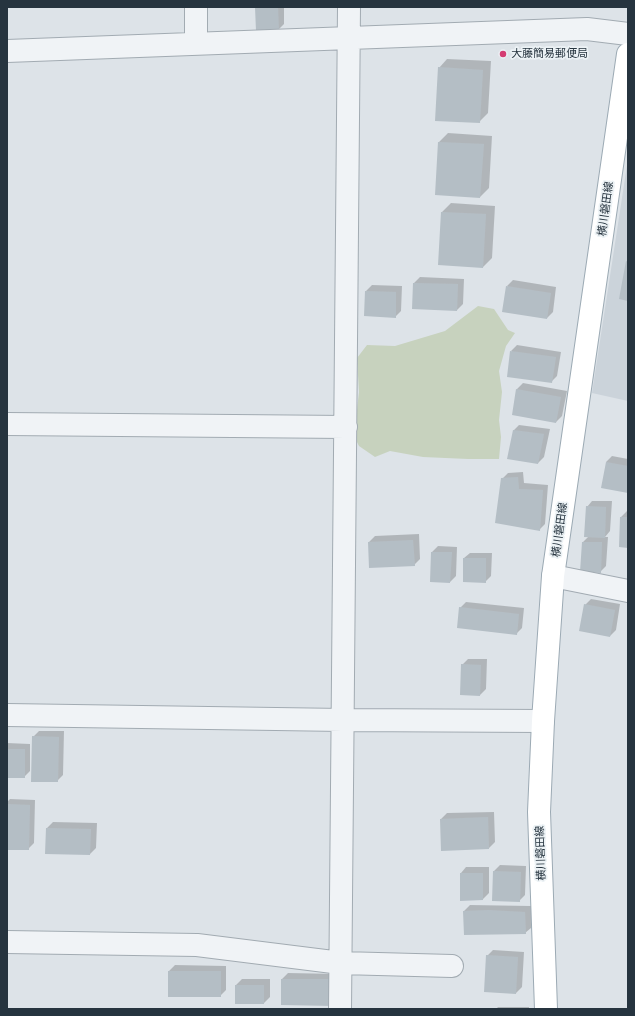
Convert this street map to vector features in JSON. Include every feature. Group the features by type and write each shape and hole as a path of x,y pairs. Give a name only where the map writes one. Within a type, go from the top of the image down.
{"main road":[{"name":"横川磐田線","path":"546,1009 539,812 543,721 554,576 628,54"}],"street":[{"path":"196,7 196,44"},
{"path":"340,1009 344,720 350,38 349,7"},
{"path":"7,51 587,29 628,34"},
{"path":"7,424 346,427"},
{"path":"554,576 628,591"},
{"path":"7,715 344,720 543,721"},
{"path":"7,942 197,945 341,964 452,966"}],"shaded area":[{"path":"628,159 628,401 592,393"}],"green space":[{"path":"478,306 494,309 508,330 515,333 506,346 499,371 502,392 499,420 501,437 499,459 423,457 390,451 375,457 359,446 354,436 359,392 357,358 367,345 395,346 445,331"}],"building":[{"path":"255,7 278,7 279,31 256,31"},
{"path":"438,67 483,70 480,123 435,121"},
{"path":"438,142 484,144 480,198 435,195"},
{"path":"441,212 486,214 483,268 438,265"},
{"path":"626,261 628,262 628,301 619,299"},
{"path":"413,283 458,284 457,311 412,309"},
{"path":"506,286 551,293 547,319 502,312"},
{"path":"365,291 396,292 396,318 364,316"},
{"path":"510,351 556,357 552,383 507,377"},
{"path":"516,389 561,397 556,423 512,415"},
{"path":"513,430 544,434 538,464 507,459"},
{"path":"606,462 628,466 628,493 601,488"},
{"path":"518,477 519,489 543,490 540,531 495,523 501,478"},
{"path":"586,506 606,507 605,538 584,537"},
{"path":"620,517 628,517 628,548 619,547"},
{"path":"413,540 415,566 369,568 368,542"},
{"path":"582,542 602,542 601,573 580,572"},
{"path":"431,552 452,552 450,583 430,582"},
{"path":"463,558 486,558 486,583 463,582"},
{"path":"584,604 615,610 610,637 579,631"},
{"path":"459,607 519,614 517,635 457,628"},
{"path":"461,664 481,665 480,696 460,695"},
{"path":"32,736 59,737 58,782 31,782"},
{"path":"7,749 25,749 25,778 7,778"},
{"path":"7,804 30,805 29,850 7,850"},
{"path":"488,817 489,849 441,851 440,819"},
{"path":"46,828 91,829 90,855 45,854"},
{"path":"493,871 521,872 520,902 492,901"},
{"path":"460,873 483,873 483,900 460,901"},
{"path":"488,910 525,912 526,934 464,935 463,911"},
{"path":"486,955 518,957 516,994 484,992"},
{"path":"168,971 221,971 221,997 168,997"},
{"path":"281,979 334,979 333,1006 281,1005"},
{"path":"235,985 264,985 264,1004 235,1004"}],"place":[{"name":"大藤簡易郵便局","path":"503,54"}]}
